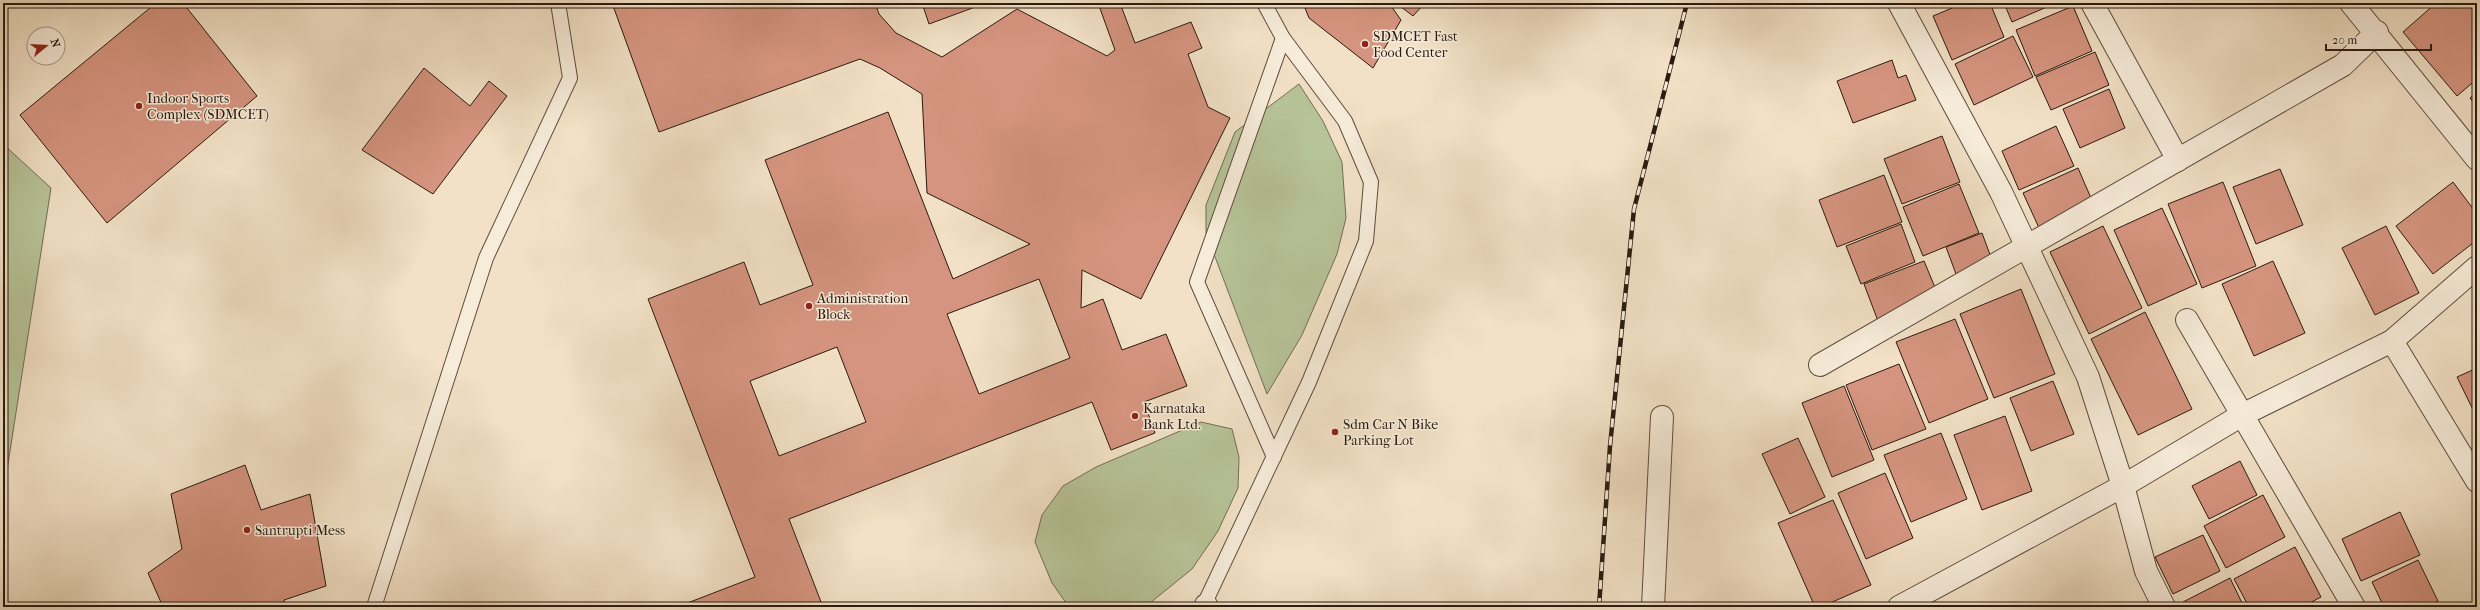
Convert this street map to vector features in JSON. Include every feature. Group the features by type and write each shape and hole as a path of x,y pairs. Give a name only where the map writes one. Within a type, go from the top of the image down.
{"street":[{"path":"1899,3 2001,192 2088,377 2123,486 2146,571 2164,607"},
{"path":"2092,3 2178,160"},
{"path":"2352,3 2477,159"},
{"path":"1820,365 2343,65 2376,32"},
{"path":"1899,607 2123,486 2242,415 2392,341 2477,267"},
{"path":"2187,320 2354,607"},
{"path":"2392,341 2477,481"},
{"path":"1653,607 1662,417"}],"lane":[{"path":"374,607 486,258 570,78 558,3"},
{"path":"1205,606 1309,382 1366,242 1371,182 1345,121 1283,38 1264,3"},
{"path":"1274,457 1197,282 1283,38"}],"green space":[{"path":"1299,84 1323,121 1342,162 1346,218 1337,254 1302,335 1267,394 1206,233 1206,205 1235,132"},
{"path":"3,144 51,188 3,496"},
{"path":"1201,422 1232,429 1239,457 1238,488 1218,531 1192,569 1145,607 1069,607 1052,583 1035,542 1042,515 1063,486 1096,467"}],"building":[{"name":"Indoor Sports Complex (SDMCET)","path":"156,3 183,3 257,96 107,223 20,115"},
{"name":"Administration Block","path":"612,3 875,3 879,14 896,33 942,57 1017,9 1107,56 1115,50 1098,3 1120,3 1135,43 1191,22 1202,48 1188,54 1208,107 1230,118 1141,299 1082,270 1081,308 1103,299 1122,350 1166,334 1187,386 1144,402 1155,433 1111,450 1092,402 789,519 823,607 677,607 755,577 648,299 744,262 760,305 813,285 765,160 888,112 953,279 1030,244 927,193 922,94 880,68 860,59 659,132","holes":["1039,279 1070,358 979,394 947,314","837,347 866,422 779,456 750,381"]},
{"path":"922,3 986,3 929,24"},
{"name":"SDMCET Fast Food Center","path":"1303,3 1389,3 1401,20 1373,68 1309,18"},
{"name":"SDMCET Fast Food Center","path":"1396,3 1425,3 1413,16"},
{"path":"1927,3 1939,3 1929,7"},
{"path":"1964,3 1990,3 2004,37 1952,60 1933,16"},
{"path":"2004,3 2056,3 2012,22"},
{"path":"2436,3 2477,3 2477,79 2457,96 2403,32"},
{"path":"2073,6 2092,51 2035,76 2016,30"},
{"path":"2013,36 2033,77 1974,105 1955,64"},
{"path":"2095,52 2109,85 2051,110 2036,77"},
{"path":"1892,60 1898,78 1906,75 1916,100 1853,123 1837,81"},
{"path":"424,68 470,106 489,81 507,96 433,194 362,150"},
{"path":"2109,89 2125,128 2080,148 2063,109"},
{"path":"2477,92 2477,107 2470,98"},
{"path":"2056,126 2074,166 2019,190 2002,151"},
{"path":"1942,136 1960,182 1902,204 1884,159"},
{"path":"2078,168 2094,205 2040,230 2023,193"},
{"path":"2280,169 2303,225 2256,244 2233,187"},
{"path":"1884,175 1902,222 1837,247 1819,200"},
{"path":"2223,182 2256,266 2202,288 2168,204"},
{"path":"2453,182 2477,214 2477,240 2433,274 2396,226"},
{"path":"1959,184 1979,233 1923,256 1903,207"},
{"path":"2162,208 2197,284 2148,306 2114,230"},
{"path":"1901,224 1915,262 1861,284 1846,246"},
{"path":"2103,226 2142,308 2089,334 2050,252"},
{"path":"2386,226 2419,293 2375,315 2342,248"},
{"path":"1982,233 1992,260 1956,274 1946,247"},
{"path":"1924,261 1939,297 1878,321 1864,284"},
{"path":"2273,261 2305,333 2254,356 2222,284"},
{"path":"2021,289 2055,374 1994,398 1960,314"},
{"path":"2145,312 2192,409 2138,435 2091,339"},
{"path":"1955,319 1988,399 1929,423 1896,342"},
{"path":"1899,364 1926,429 1872,450 1846,385"},
{"path":"2477,368 2477,418 2457,377"},
{"path":"2053,381 2074,434 2031,451 2010,398"},
{"path":"1844,386 1874,460 1832,477 1802,403"},
{"path":"2005,416 2032,491 1982,510 1954,435"},
{"path":"1941,433 1967,499 1911,522 1884,455"},
{"path":"1798,438 1825,497 1790,514 1762,454"},
{"path":"2240,461 2257,495 2209,519 2192,486"},
{"name":"Santrupti Mess","path":"245,465 261,510 310,494 326,586 284,600 285,607 163,607 148,573 182,549 171,494"},
{"path":"1885,473 1913,538 1866,559 1838,493"},
{"path":"2263,495 2285,537 2226,568 2204,526"},
{"path":"1833,500 1871,585 1821,607 1815,607 1778,523"},
{"path":"2400,512 2420,555 2361,581 2342,539"},
{"path":"2203,535 2220,571 2173,594 2155,557"},
{"path":"2295,547 2321,597 2302,607 2249,607 2234,579"},
{"path":"2418,560 2438,601 2425,607 2384,607 2372,582"},
{"path":"2230,578 2244,607 2185,607 2183,602"}],"railway":[{"path":"1599,607 1610,446 1634,209 1687,3"}],"place":[{"name":"SDMCET Fast Food Center","path":"1365,44"},
{"name":"Indoor Sports Complex (SDMCET)","path":"139,106"},
{"name":"Administration Block","path":"809,306"},
{"name":"Karnataka Bank Ltd.","path":"1135,416"},
{"name":"Sdm Car N Bike Parking Lot","path":"1335,432"},
{"name":"Santrupti Mess","path":"247,530"}]}
